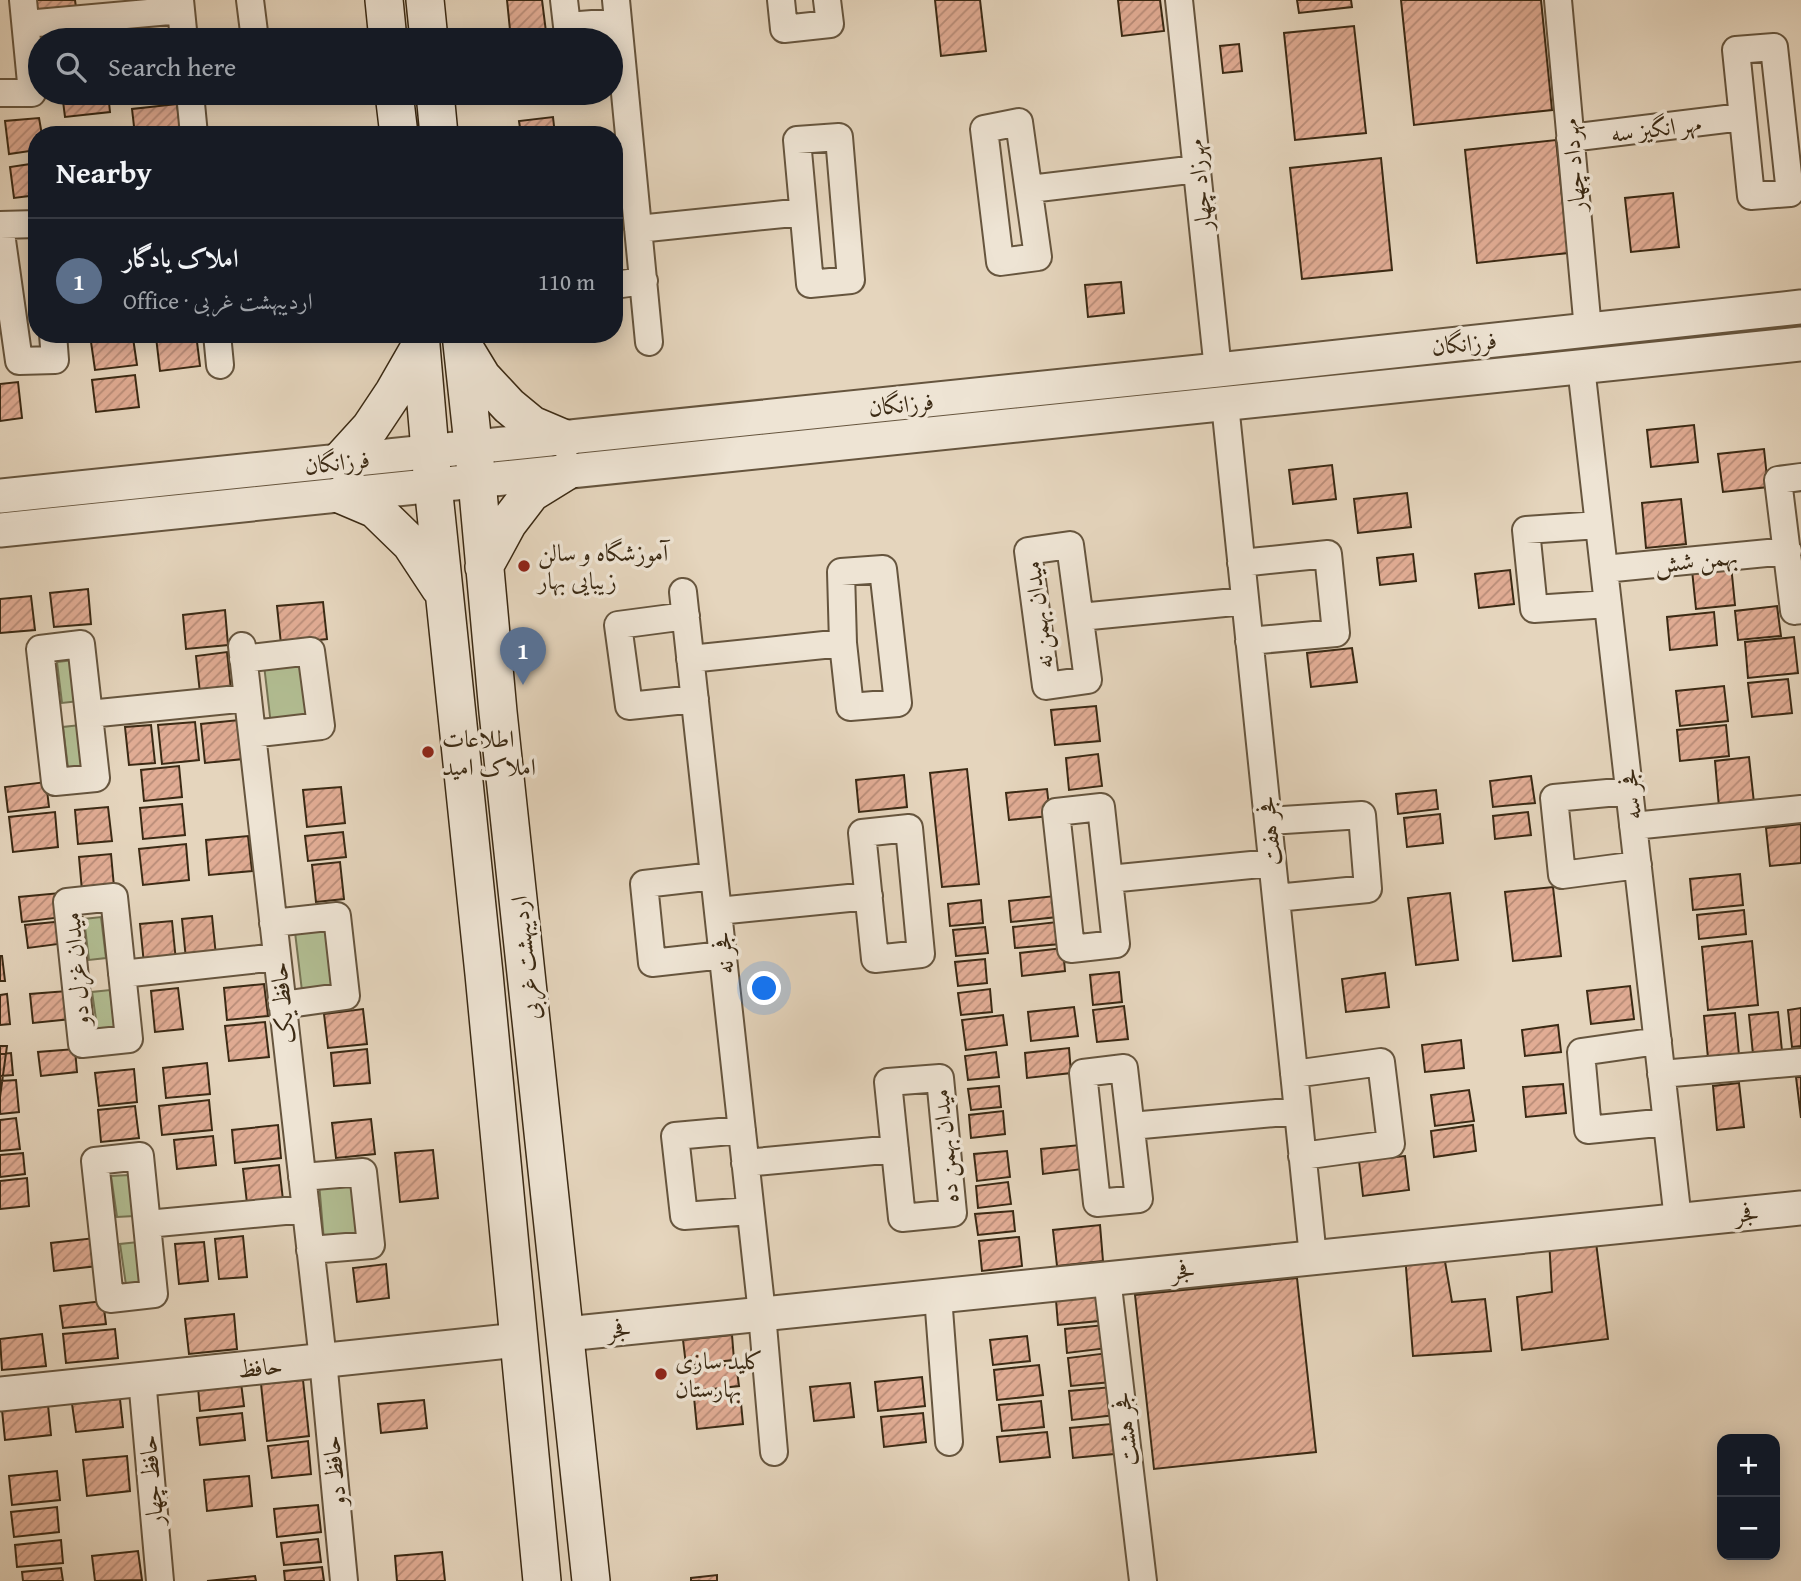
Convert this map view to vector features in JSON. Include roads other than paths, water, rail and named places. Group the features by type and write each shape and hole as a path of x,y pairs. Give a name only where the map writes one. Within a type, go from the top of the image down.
{"main road":[{"path":"384,0 387,28"},
{"path":"425,0 428,28"},
{"path":"395,105 398,126"},
{"path":"436,105 438,126"},
{"path":"419,343 394,392 341,478 411,544 445,595"},
{"name":"اردیبهشت غربی","path":"421,343 431,469 485,988 542,1581"},
{"name":"اردیبهشت غربی","path":"462,343 500,726 591,1581"},
{"path":"464,343 481,377 509,406 565,455 508,523 484,567"}],"street":[{"path":"250,0 254,28"},
{"path":"564,0 566,26 617,11"},
{"path":"781,0 784,29 830,24 827,0"},
{"name":"مهرزاد چهار","path":"1179,0 1218,370"},
{"name":"مهرداد چهار","path":"1558,0 1588,330"},
{"path":"28,52 24,12 180,5 183,28"},
{"path":"1774,47 1790,193 1751,196 1742,117 1736,50 1774,47"},
{"path":"0,93 28,93"},
{"path":"191,105 193,126"},
{"path":"621,105 622,126"},
{"name":"مهر انگیز سه","path":"1570,138 1742,117"},
{"path":"1019,122 1030,189 1038,257 1000,262 984,129 1019,122"},
{"path":"839,137 851,280 810,284 803,212 797,140 839,137"},
{"path":"623,156 624,180 638,229 649,342"},
{"path":"1030,189 1197,169"},
{"path":"638,229 803,212"},
{"path":"28,224 0,225 19,361 55,360 53,343"},
{"path":"623,284 644,281"},
{"name":"فرزانگان","path":"565,455 1218,370 1801,307"},
{"path":"217,343 220,365"},
{"name":"فرزانگان","path":"0,496 341,478 565,455 1225,404 1801,344"},
{"name":"فجر سه","path":"1581,368 1678,1220"},
{"name":"فجر هفت","path":"1225,404 1313,1257"},
{"path":"1801,477 1779,480 1794,611 1801,610"},
{"name":"فرزانگان","path":"0,530 341,478"},
{"path":"1599,525 1526,530 1534,609 1608,604"},
{"name":"میدان بهمن نه","path":"1070,545 1080,617 1088,680 1046,686 1028,551 1070,545"},
{"name":"بهمن شش","path":"1604,569 1788,551"},
{"path":"1241,563 1328,554 1331,580 1336,633 1249,641"},
{"path":"883,569 898,703 850,707 843,643 841,572 883,569"},
{"path":"1080,617 1245,601"},
{"name":"فجر نه","path":"695,699 629,706 618,625 684,604 691,659 762,1314 774,1452"},
{"path":"691,659 843,643"},
{"path":"81,644 89,714 96,778 55,782 40,649 81,644"},
{"name":"حافظ یک","path":"252,734 321,726 311,651 243,652 248,698 252,734 273,923 277,957 282,1005 323,1360"},
{"path":"89,714 248,698"},
{"path":"1629,791 1554,798 1562,876 1638,865"},
{"path":"1101,807 1109,879 1116,944 1071,949 1056,812 1101,807"},
{"path":"1633,826 1801,809"},
{"path":"1268,821 1362,815 1368,889 1276,898"},
{"path":"909,828 921,954 874,959 869,896 862,833 909,828"},
{"path":"1109,879 1272,863"},
{"path":"714,876 644,884 652,963 723,955"},
{"path":"718,911 869,896"},
{"name":"میدان غزل دو","path":"114,897 122,974 129,1039 82,1044 67,902 114,897"},
{"path":"273,923 337,916 346,996 282,1005"},
{"path":"122,974 277,957"},
{"path":"1658,1041 1581,1052 1588,1130 1667,1122"},
{"path":"1294,1074 1381,1062 1391,1144 1302,1156"},
{"path":"1661,1074 1801,1062"},
{"path":"1124,1068 1131,1126 1139,1199 1097,1203 1083,1073 1124,1068"},
{"name":"میدان بهمن ده","path":"940,1077 953,1213 902,1218 895,1149 888,1082 940,1077"},
{"path":"1131,1126 1297,1111"},
{"path":"742,1130 675,1136 684,1216 750,1210"},
{"path":"745,1163 895,1149"},
{"path":"139,1156 147,1224 154,1294 110,1299 95,1161 139,1156"},
{"path":"302,1177 363,1172 371,1244 310,1251"},
{"name":"فجر","path":"566,1334 1801,1208"},
{"path":"147,1224 306,1209"},
{"name":"فجر هشت","path":"1107,1278 1143,1581"},
{"path":"938,1296 950,1442"},
{"name":"حافظ","path":"0,1394 519,1340"},
{"name":"حافظ دو","path":"323,1360 344,1581"},
{"name":"حافظ چهار","path":"142,1379 160,1581"}],"place":[{"name":"آموزشگاه و سالن زیبایی بهار","path":"524,566"},
{"name":"املاک یادگار","path":"523,685"},
{"name":"اطلاعات املاک امید","path":"428,752"},
{"name":"کلید سازی بهارستان","path":"661,1374"}]}
